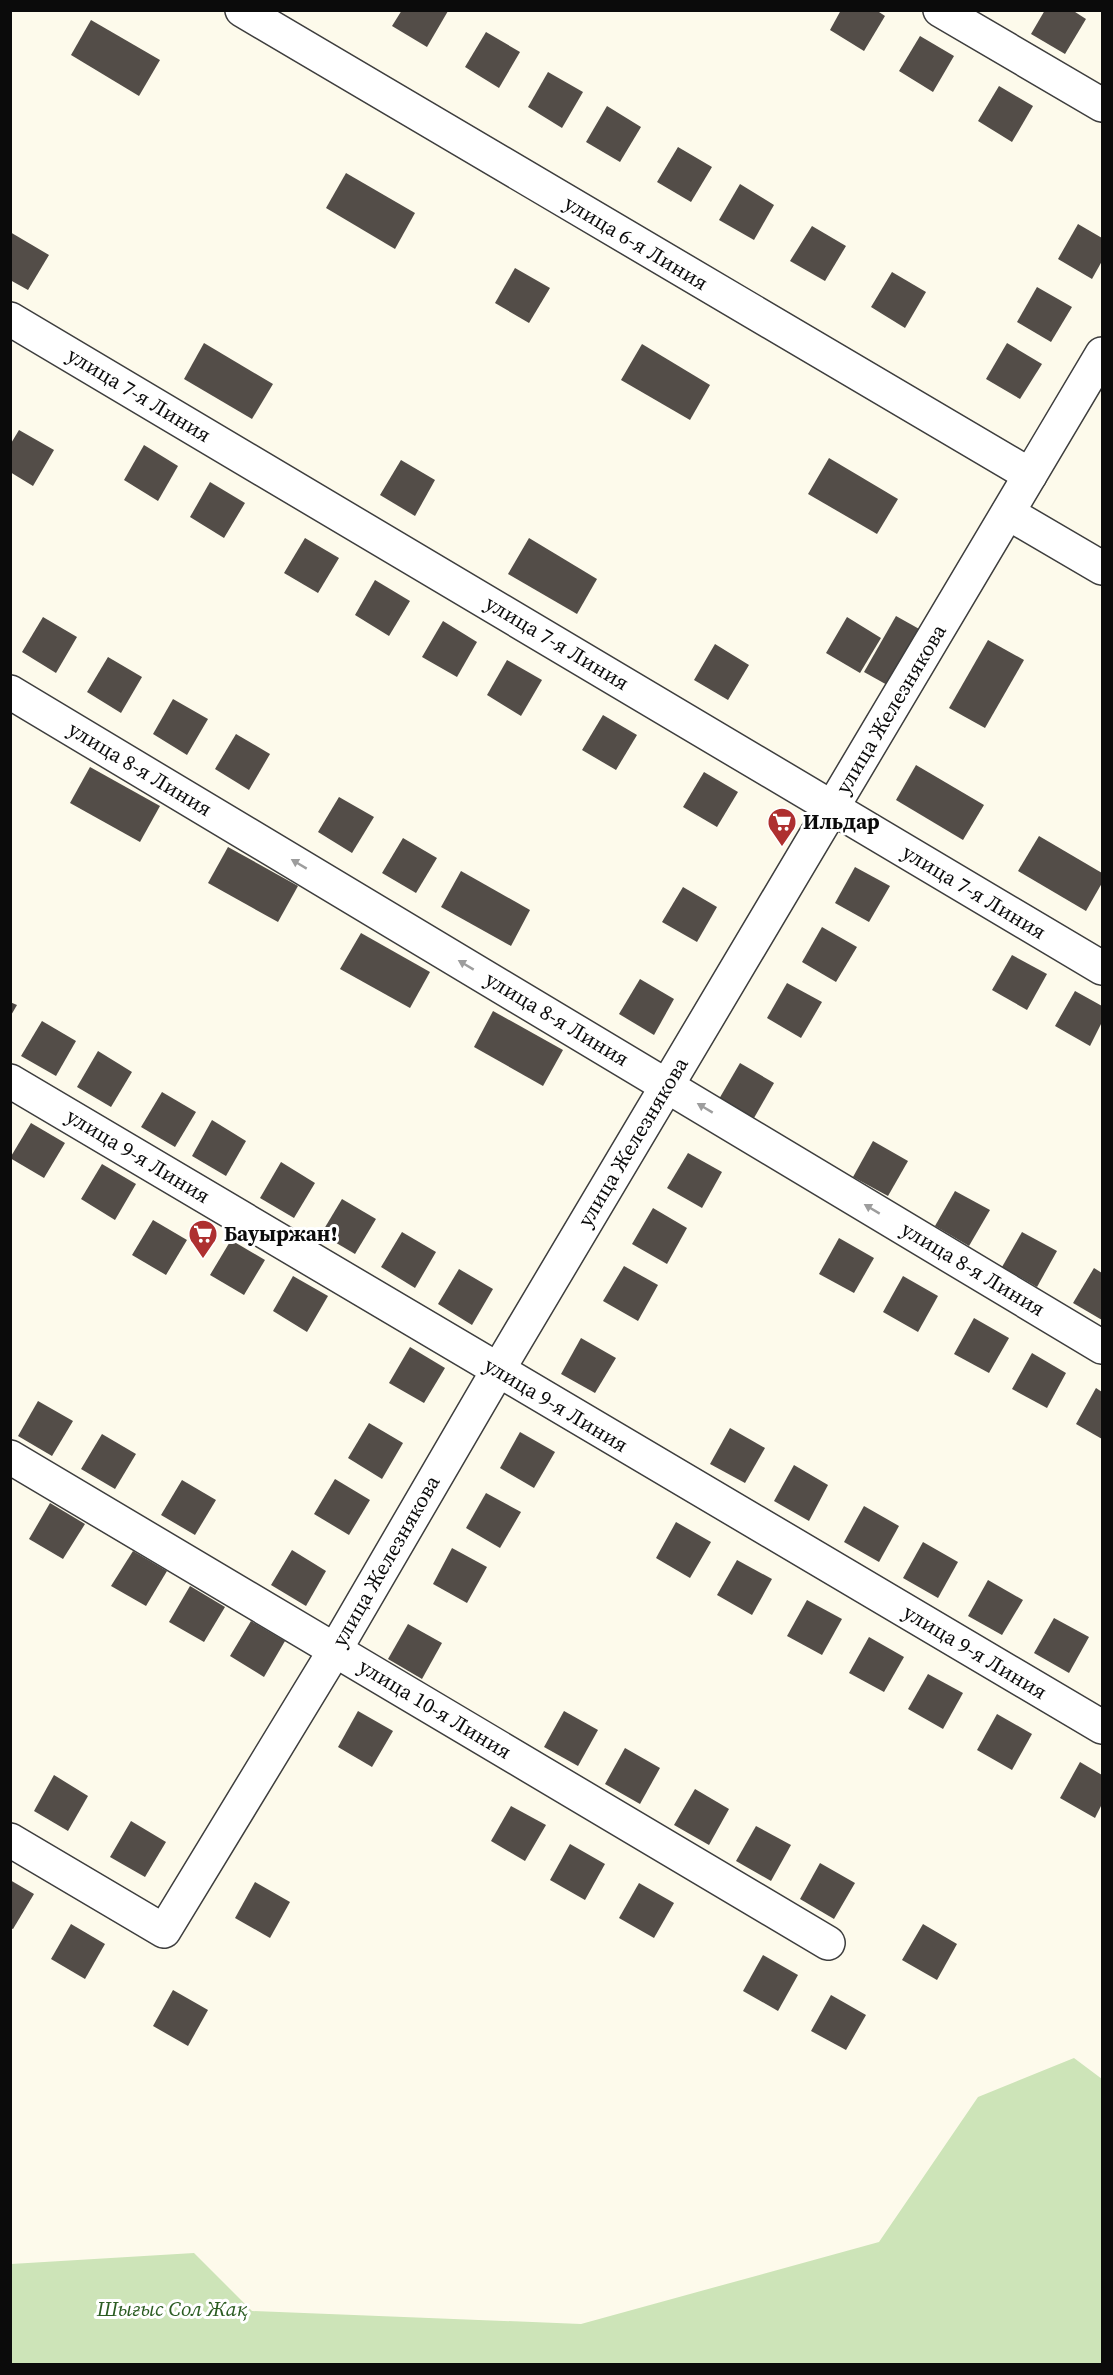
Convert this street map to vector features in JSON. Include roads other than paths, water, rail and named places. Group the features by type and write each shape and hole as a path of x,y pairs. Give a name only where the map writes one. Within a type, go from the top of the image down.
{"street":[{"name":"улица 6-я Линия","path":"242,10 1030,475"},
{"path":"940,10 1102,105"},
{"name":"улица 7-я Линия","path":"10,319 1102,968"},
{"name":"улица Железнякова","path":"10,1840 164,1931 335,1650 498,1370 1102,354"},
{"path":"1008,513 1102,568"},
{"name":"улица 8-я Линия","path":"10,692 1102,1347"},
{"name":"улица 9-я Линия","path":"10,1081 1102,1727"},
{"name":"улица 10-я Линия","path":"10,1457 828,1943"}],"place":[{"name":"Ильдар","path":"782,848"},
{"name":"Бауыржан!","path":"203,1260"}],"park label":[{"name":"Шығыс Сол Жақ","path":"172,2309"}]}
